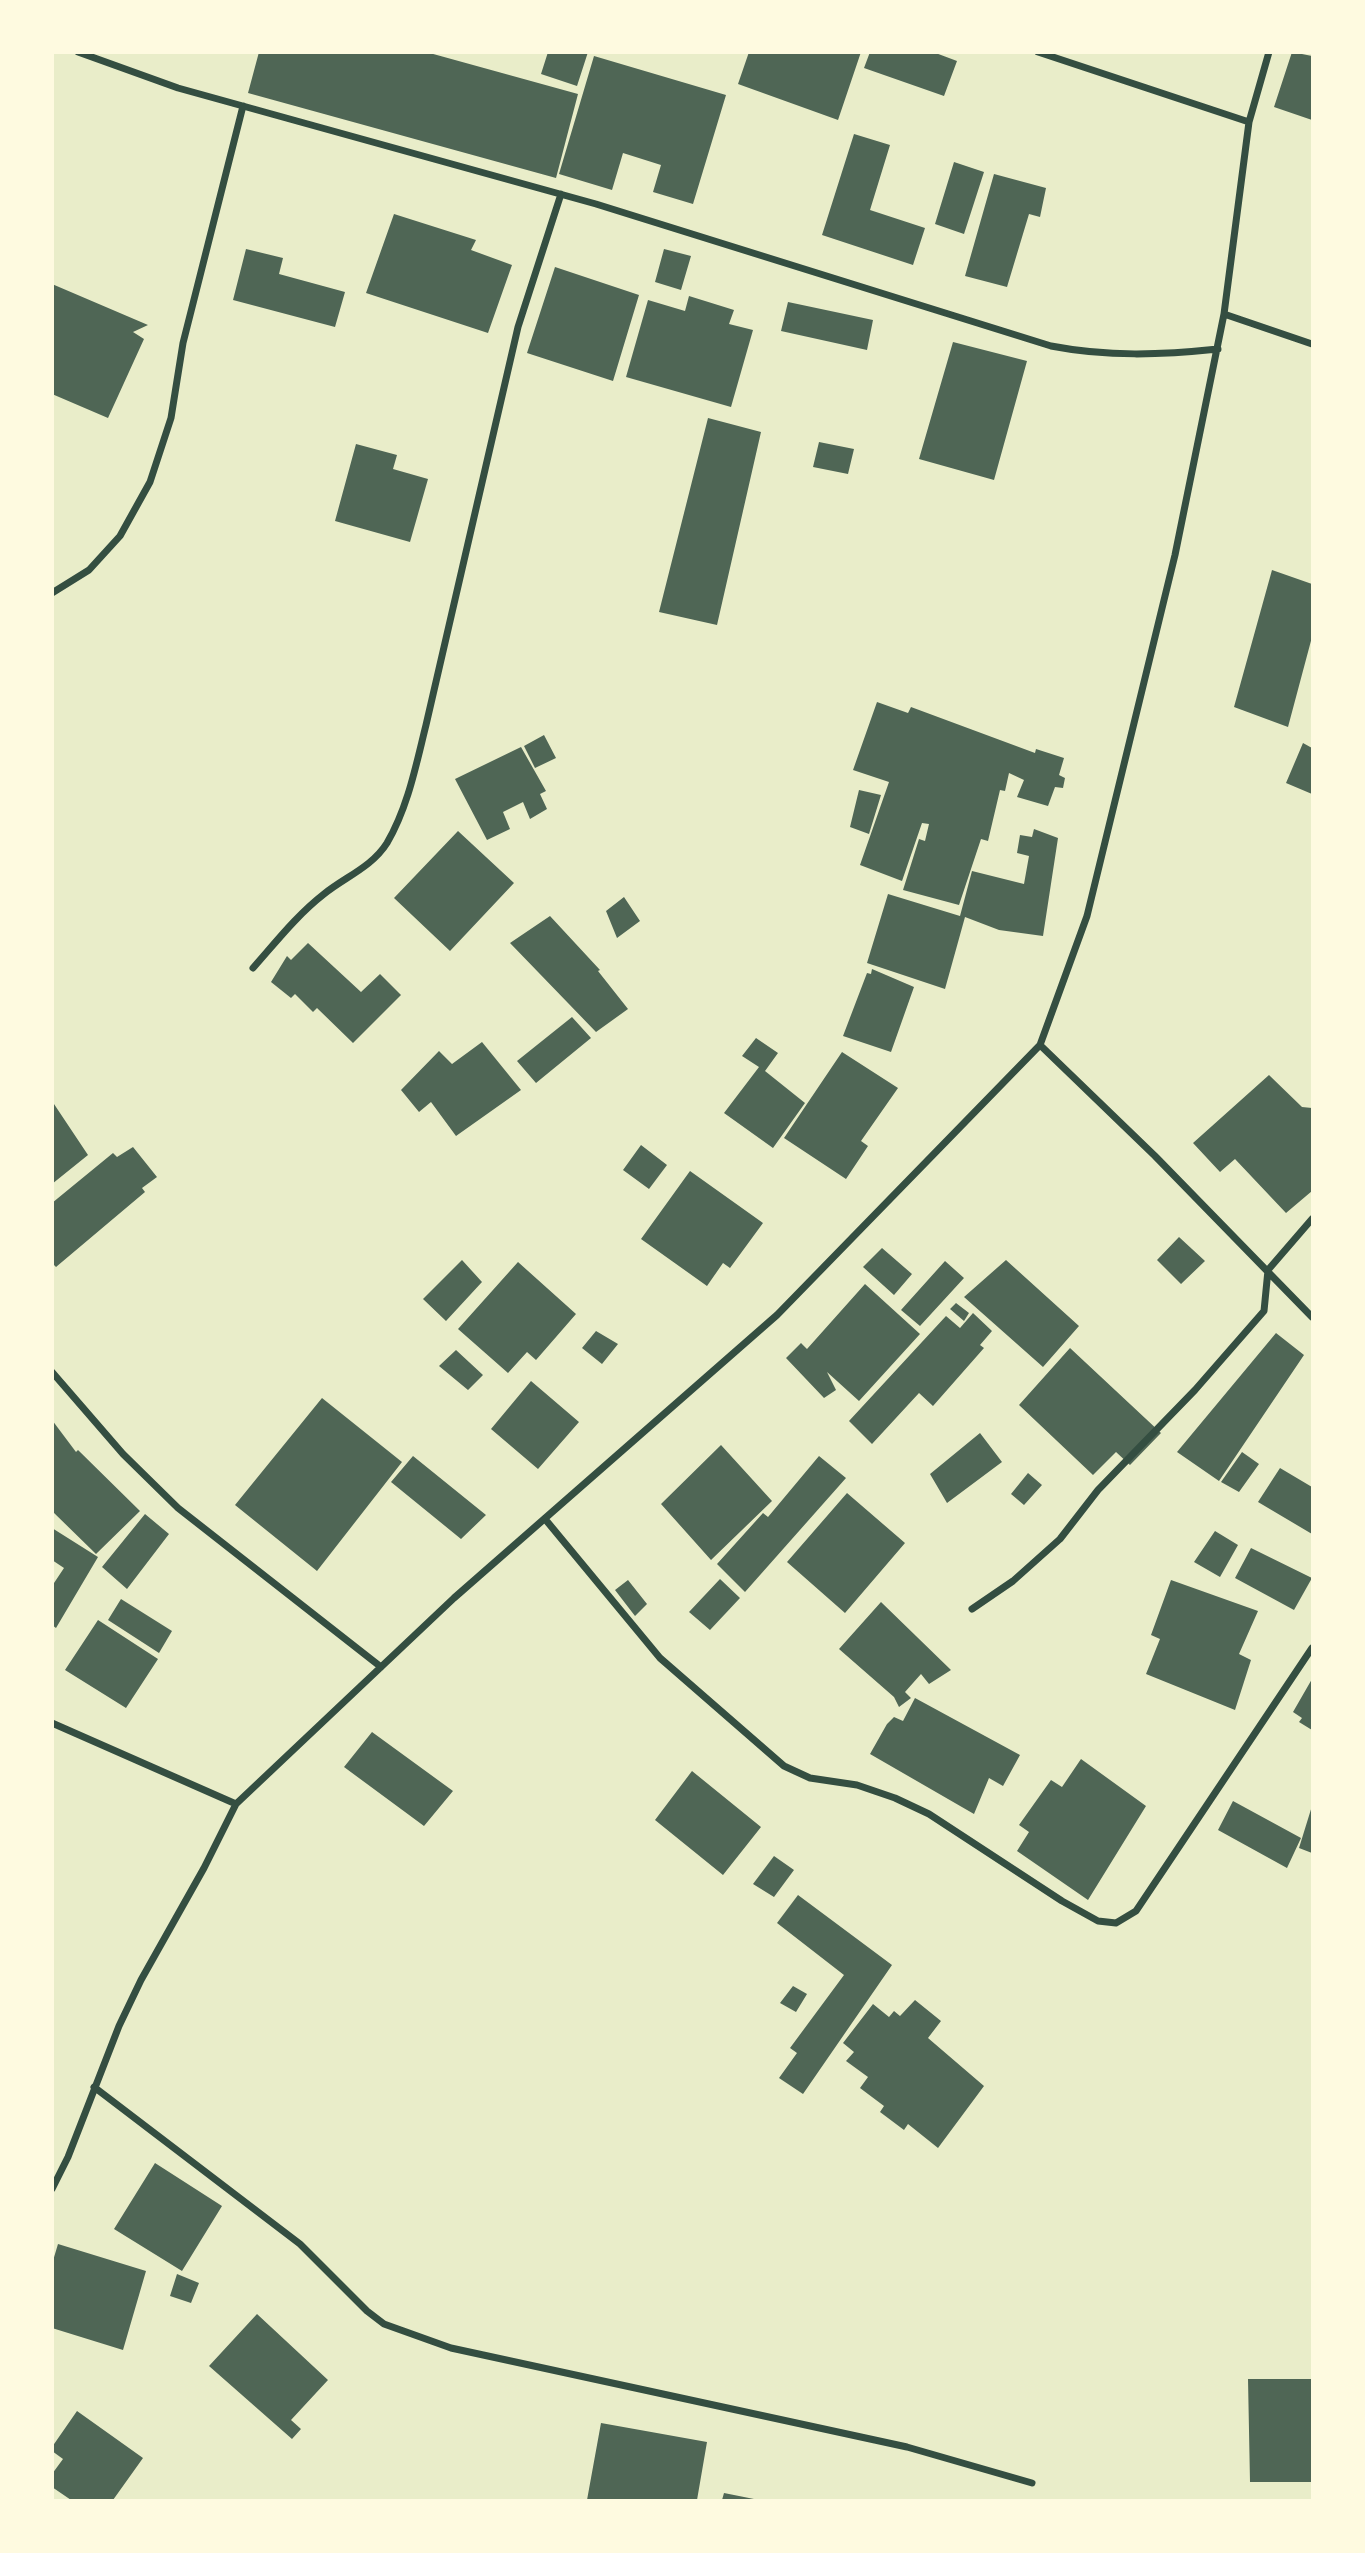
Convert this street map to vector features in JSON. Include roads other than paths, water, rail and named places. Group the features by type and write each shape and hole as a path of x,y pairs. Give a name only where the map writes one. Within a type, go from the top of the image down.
{"street":[{"path":"78,52 178,88 561,194 1051,346 1116,355 1218,349"},
{"path":"1038,52 1248,122"},
{"path":"52,2189 142,1980 187,1902 236,1804 454,1598 777,1315 1040,1045 1087,916 1175,555 1224,314 1248,122 1269,52"},
{"path":"52,593 89,570 121,536 150,482 171,418 183,343 243,106"},
{"path":"253,968 302,913 326,892 358,873 385,845 399,818 426,725 518,327 561,194"},
{"path":"1224,314 1312,344"},
{"path":"1040,1045 1268,1270 1312,1317"},
{"path":"972,1609 1013,1581 1060,1539 1098,1490 1264,1311 1268,1270 1312,1219"},
{"path":"52,1372 123,1454 178,1508 381,1667"},
{"path":"545,1519 660,1658 784,1766 810,1778 857,1785 895,1798 929,1814 1062,1901 1098,1921 1116,1923 1136,1911 1312,1648"},
{"path":"52,1723 236,1804"},
{"path":"94,2087 300,2244 367,2311 384,2324 451,2348 907,2446 1032,2483"}]}
